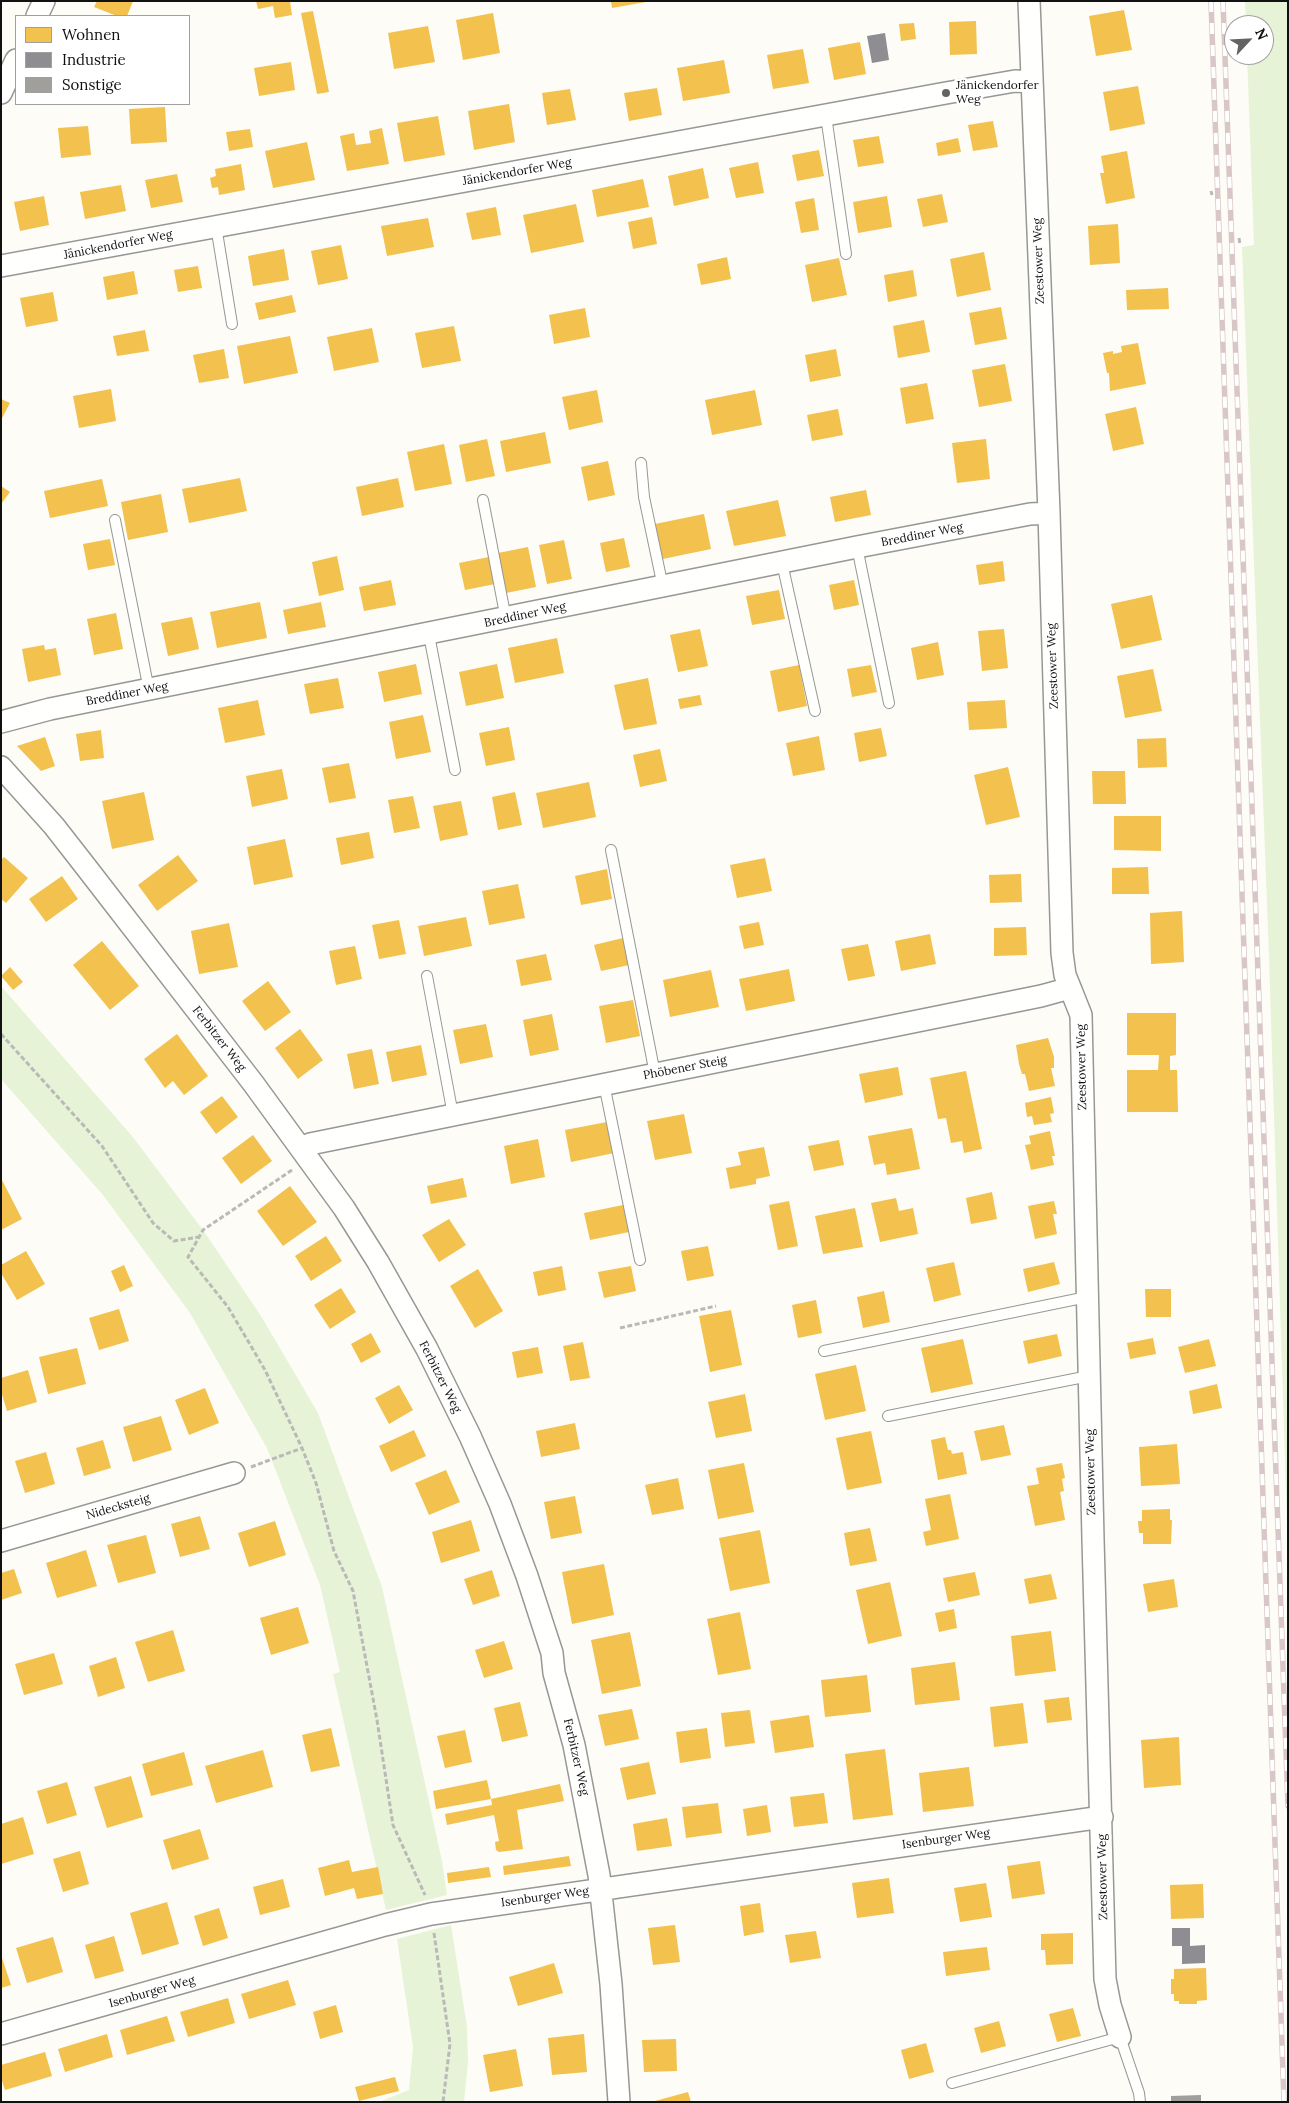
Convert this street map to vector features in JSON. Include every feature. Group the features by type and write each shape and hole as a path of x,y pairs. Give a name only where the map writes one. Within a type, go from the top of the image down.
{"street":[{"path":"37,15 44,1"},
{"name":"Zeestower Weg","path":"1028,1 1049,513 1062,953 1065,975 1081,1015 1105,1979 1120,2037"},
{"path":"1,92 15,62"},
{"name":"Jänickendorfer Weg","path":"1,266 996,85 1032,82"},
{"name":"Breddiner Weg","path":"1,722 50,709 857,548 1030,514 1049,513"},
{"name":"Ferbitzer Weg","path":"1,767 54,826 86,867 253,1083 344,1208 378,1262 427,1349 470,1436 500,1504 527,1576 552,1653 554,1673 567,1719 588,1816 600,1889 611,1984 618,2102"},
{"name":"Phöbener Steig","path":"305,1154 310,1144 1047,995 1070,988"},
{"name":"Nidecksteig","path":"1,1541 234,1473"},
{"name":"Isenburger Weg","path":"1,2034 385,1924 431,1914 1102,1817"}],"lane":[{"path":"826,116 839,192 846,254"},
{"path":"216,226 232,324"},
{"path":"641,463 644,497 663,587"},
{"path":"482,500 506,619"},
{"path":"115,520 149,690"},
{"path":"857,548 889,703"},
{"path":"782,563 815,711"},
{"path":"430,634 455,770"},
{"path":"611,850 655,1074"},
{"path":"427,976 453,1115"},
{"path":"604,1084 640,1260"},
{"path":"824,1351 1087,1297"},
{"path":"888,1416 1089,1376"},
{"path":"952,2083 1120,2037"},
{"name":"Zeestower Weg","path":"1120,2037 1139,2093 1140,2102"}],"path":[{"path":"1239,238 1240,245"},
{"path":"1,1034 102,1146 153,1223 174,1241 200,1237"},
{"path":"305,1154 203,1230 188,1257 228,1307 265,1370 302,1448 316,1483 334,1551 353,1591 377,1720 393,1825 429,1902"},
{"path":"620,1328 716,1306"},
{"path":"234,1473 302,1448"},
{"path":"433,1925 450,2044 443,2102"}],"green space":[{"path":"1245,1 1288,1 1288,1556 1269,957 1242,247 1254,245 1247,65 1274,65 1274,15 1246,15"},
{"path":"1,986 132,1136 203,1230 261,1316 318,1413 382,1587 442,1861 447,1895 386,1910 333,1674 340,1672 320,1585 267,1448 190,1313 103,1195 1,1079"},
{"path":"451,1925 467,2027 468,2062 464,2102 379,2102 409,2090 413,2047 397,1939"}],"building: Wohnen":[{"path":"97,1 133,1 127,15 114,15 94,7"},
{"path":"256,1 290,1 292,15 275,18 273,6 258,9"},
{"path":"611,1 646,1 646,2 612,8"},
{"path":"1124,10 1132,50 1096,56 1089,16"},
{"path":"313,11 329,92 317,94 301,13"},
{"path":"493,13 500,53 463,60 456,20"},
{"path":"976,21 977,54 950,55 949,22"},
{"path":"914,23 916,39 901,41 899,24"},
{"path":"428,26 435,62 394,69 388,33"},
{"path":"860,42 866,74 834,80 828,48"},
{"path":"803,49 809,83 773,89 767,55"},
{"path":"724,60 730,93 683,101 677,68"},
{"path":"291,62 295,90 259,96 254,68"},
{"path":"1138,86 1145,124 1110,131 1103,92"},
{"path":"657,88 662,115 629,121 624,93"},
{"path":"570,89 576,120 547,125 542,93"},
{"path":"509,104 515,142 474,150 468,111"},
{"path":"165,107 167,142 131,144 129,109"},
{"path":"438,116 445,155 404,162 397,123"},
{"path":"993,121 998,147 973,151 968,125"},
{"path":"88,126 91,155 61,158 58,128"},
{"path":"382,128 389,164 347,171 340,136 354,133 356,145 371,143 369,131"},
{"path":"250,129 253,147 229,151 226,132"},
{"path":"879,136 884,163 858,167 853,140"},
{"path":"958,138 961,152 938,156 936,143"},
{"path":"307,142 315,180 273,188 265,151"},
{"path":"819,150 824,176 797,181 792,155"},
{"path":"1127,151 1135,198 1106,204 1100,173 1104,173 1101,156"},
{"path":"758,162 764,193 736,198 729,168"},
{"path":"241,164 245,190 219,195 218,187 212,188 210,178 216,176 215,169"},
{"path":"703,168 709,198 674,206 668,176"},
{"path":"177,174 183,202 151,208 145,180"},
{"path":"643,179 649,207 597,217 592,190"},
{"path":"121,185 126,211 85,219 80,192"},
{"path":"942,194 948,222 923,227 917,199"},
{"path":"44,196 49,225 20,231 14,202"},
{"path":"887,196 892,227 858,233 853,202"},
{"path":"814,198 819,230 801,233 795,202"},
{"path":"576,204 584,242 531,253 523,215"},
{"path":"496,207 501,235 472,240 466,213"},
{"path":"652,217 657,244 633,249 628,222"},
{"path":"428,218 434,247 387,256 381,226"},
{"path":"1118,224 1120,263 1090,265 1088,226"},
{"path":"341,245 348,279 318,285 311,251"},
{"path":"284,249 289,280 253,286 248,256"},
{"path":"984,252 991,290 957,297 950,259"},
{"path":"727,257 731,279 701,285 697,264"},
{"path":"839,258 847,295 812,302 805,265"},
{"path":"198,266 202,288 178,292 174,270"},
{"path":"913,270 917,296 888,302 884,275"},
{"path":"134,271 138,294 107,300 103,277"},
{"path":"1168,288 1169,309 1127,310 1126,290"},
{"path":"53,292 58,321 26,327 20,298"},
{"path":"292,295 296,312 259,320 255,303"},
{"path":"1001,307 1007,339 975,345 969,313"},
{"path":"585,308 590,337 554,344 549,315"},
{"path":"924,320 930,352 898,358 893,326"},
{"path":"454,326 461,361 422,368 415,333"},
{"path":"372,328 379,362 334,371 327,337"},
{"path":"145,330 149,351 117,356 113,336"},
{"path":"290,336 298,373 244,384 237,346"},
{"path":"1138,343 1146,384 1110,391 1109,373 1107,373 1103,353 1113,351 1113,354 1122,352 1121,346"},
{"path":"224,349 229,378 199,383 193,355"},
{"path":"836,349 841,376 810,382 805,355"},
{"path":"1005,364 1012,401 979,407 972,370"},
{"path":"927,383 934,419 906,424 900,388"},
{"path":"111,389 116,421 79,428 73,396"},
{"path":"597,390 603,422 569,430 562,397"},
{"path":"755,390 762,425 712,435 705,400"},
{"path":"1,399 10,403 1,420"},
{"path":"1136,407 1144,444 1113,451 1105,414"},
{"path":"838,409 843,435 812,441 807,415"},
{"path":"545,432 551,463 506,472 500,441"},
{"path":"487,439 495,476 466,482 459,445"},
{"path":"986,439 990,479 957,483 952,443"},
{"path":"444,444 452,484 415,491 407,452"},
{"path":"608,461 615,495 588,501 581,467"},
{"path":"240,478 247,511 189,523 182,489"},
{"path":"398,478 404,507 362,516 356,487"},
{"path":"102,479 108,506 50,518 44,491"},
{"path":"1,486 10,492 1,504"},
{"path":"866,490 871,515 835,522 830,497"},
{"path":"161,494 168,532 128,540 121,502"},
{"path":"778,500 786,536 734,546 726,511"},
{"path":"704,514 711,549 658,560 650,525"},
{"path":"624,538 630,567 606,572 600,543"},
{"path":"110,539 115,565 88,570 83,544"},
{"path":"564,540 572,579 547,584 539,545"},
{"path":"528,547 536,587 506,593 498,553"},
{"path":"337,556 344,590 319,596 312,562"},
{"path":"489,557 495,584 465,590 459,563"},
{"path":"1003,561 1005,581 979,585 976,565"},
{"path":"391,580 396,605 364,611 359,587"},
{"path":"854,580 859,605 834,610 829,585"},
{"path":"779,590 785,619 752,625 746,596"},
{"path":"1152,595 1162,640 1121,649 1111,604"},
{"path":"260,602 267,638 217,648 210,612"},
{"path":"321,602 326,627 288,634 283,610"},
{"path":"116,613 123,649 94,655 87,619"},
{"path":"192,617 199,649 168,656 161,623"},
{"path":"700,629 708,666 678,672 670,635"},
{"path":"1004,629 1008,668 982,671 978,631"},
{"path":"557,638 564,673 515,683 508,648"},
{"path":"938,642 944,675 917,680 911,648"},
{"path":"44,645 45,650 56,648 61,675 28,682 22,649"},
{"path":"416,664 422,694 384,702 378,672"},
{"path":"497,664 504,698 466,706 459,672"},
{"path":"799,665 807,706 778,712 770,671"},
{"path":"871,665 877,692 852,697 847,669"},
{"path":"1153,669 1162,711 1125,718 1117,676"},
{"path":"338,678 344,708 310,714 304,684"},
{"path":"648,678 657,724 624,730 614,685"},
{"path":"700,695 702,705 680,709 678,699"},
{"path":"258,700 265,735 225,743 218,708"},
{"path":"1005,700 1007,728 969,730 967,702"},
{"path":"423,715 431,752 396,759 389,722"},
{"path":"509,727 515,760 486,766 479,733"},
{"path":"881,728 887,756 859,762 854,733"},
{"path":"101,730 104,758 80,761 76,734"},
{"path":"819,736 825,770 793,776 786,743"},
{"path":"45,737 55,766 41,771 17,746"},
{"path":"1166,738 1167,767 1138,768 1137,739"},
{"path":"660,749 667,781 640,787 633,755"},
{"path":"349,763 356,798 329,803 322,768"},
{"path":"1008,767 1020,817 986,825 974,775"},
{"path":"282,769 288,799 252,807 246,776"},
{"path":"1092,771 1125,771 1126,804 1093,804"},
{"path":"589,782 596,817 543,828 536,793"},
{"path":"144,792 154,840 112,849 102,801"},
{"path":"515,792 522,825 498,830 492,797"},
{"path":"413,796 420,828 394,833 388,800"},
{"path":"461,801 468,835 440,841 433,806"},
{"path":"1114,816 1161,816 1161,851 1114,850"},
{"path":"369,832 374,858 341,865 336,838"},
{"path":"285,839 293,877 254,885 247,847"},
{"path":"178,855 198,881 157,911 138,885"},
{"path":"4,857 28,878 6,903 1,899 1,860"},
{"path":"765,858 772,891 737,898 730,865"},
{"path":"1148,867 1149,894 1112,894 1112,868"},
{"path":"607,869 612,899 581,905 575,876"},
{"path":"1021,874 1022,902 990,903 989,875"},
{"path":"62,876 78,899 46,922 29,899"},
{"path":"518,884 525,918 489,925 482,891"},
{"path":"1182,911 1184,962 1151,964 1150,913"},
{"path":"466,917 472,946 424,956 418,926"},
{"path":"399,920 406,954 379,959 372,925"},
{"path":"759,922 764,945 744,949 739,926"},
{"path":"229,923 238,967 199,974 191,931"},
{"path":"1026,927 1027,955 994,956 994,928"},
{"path":"930,934 936,964 901,971 895,941"},
{"path":"623,938 629,965 601,971 594,945"},
{"path":"102,941 139,986 110,1010 73,965"},
{"path":"868,944 875,976 848,981 841,949"},
{"path":"355,946 362,979 336,985 329,951"},
{"path":"546,954 552,980 521,986 516,960"},
{"path":"10,967 23,982 13,990 1,976"},
{"path":"789,969 795,1001 746,1011 739,979"},
{"path":"711,970 719,1007 670,1017 663,980"},
{"path":"268,981 291,1012 265,1031 242,1001"},
{"path":"633,1000 640,1036 606,1043 599,1006"},
{"path":"1127,1013 1176,1013 1176,1055 1170,1056 1170,1070 1177,1070 1178,1112 1127,1112 1127,1070 1158,1070 1159,1055 1127,1055"},
{"path":"552,1014 559,1050 530,1056 523,1020"},
{"path":"486,1024 493,1057 460,1064 453,1030"},
{"path":"300,1029 323,1060 298,1079 275,1048"},
{"path":"177,1034 208,1076 184,1095 173,1081 165,1088 144,1059"},
{"path":"1048,1038 1054,1057 1054,1068 1051,1068 1055,1086 1029,1091 1025,1074 1022,1074 1019,1064 1016,1045"},
{"path":"421,1045 427,1075 392,1082 386,1052"},
{"path":"372,1049 379,1084 354,1089 347,1054"},
{"path":"898,1067 903,1095 865,1103 859,1074"},
{"path":"966,1071 982,1149 964,1153 962,1141 951,1143 946,1118 938,1119 930,1078"},
{"path":"222,1096 238,1117 216,1134 200,1112"},
{"path":"1051,1097 1054,1113 1050,1114 1052,1122 1034,1125 1032,1116 1027,1117 1025,1103"},
{"path":"684,1114 692,1153 655,1160 647,1121"},
{"path":"607,1122 614,1153 571,1162 565,1130"},
{"path":"912,1128 920,1169 887,1175 885,1163 874,1165 868,1136"},
{"path":"1050,1131 1055,1156 1052,1156 1054,1165 1031,1170 1025,1145 1031,1144 1029,1136"},
{"path":"253,1135 272,1161 241,1184 222,1158"},
{"path":"538,1139 545,1177 511,1184 504,1146"},
{"path":"839,1140 844,1165 814,1171 808,1146"},
{"path":"764,1147 770,1176 756,1179 756,1184 730,1189 726,1168 741,1165 738,1152"},
{"path":"1,1178 22,1219 1,1230"},
{"path":"463,1178 467,1197 431,1204 427,1186"},
{"path":"290,1186 317,1222 283,1246 257,1211"},
{"path":"992,1192 997,1219 971,1224 966,1198"},
{"path":"896,1198 899,1211 913,1208 918,1234 880,1242 871,1203"},
{"path":"789,1201 798,1246 778,1250 769,1205"},
{"path":"1054,1201 1057,1214 1053,1214 1057,1234 1035,1239 1028,1206"},
{"path":"623,1205 629,1232 590,1240 584,1213"},
{"path":"855,1208 863,1247 823,1254 815,1216"},
{"path":"449,1219 466,1245 439,1262 422,1235"},
{"path":"326,1236 342,1261 311,1281 295,1256"},
{"path":"708,1246 714,1276 687,1281 681,1251"},
{"path":"26,1251 45,1284 17,1300 1,1273 1,1265"},
{"path":"954,1262 961,1295 934,1302 926,1268"},
{"path":"1054,1262 1060,1284 1028,1292 1023,1269"},
{"path":"124,1265 133,1286 120,1292 111,1271"},
{"path":"562,1266 566,1290 538,1296 533,1272"},
{"path":"631,1266 636,1291 604,1298 598,1272"},
{"path":"478,1269 503,1311 475,1328 450,1286"},
{"path":"341,1288 356,1312 330,1329 314,1305"},
{"path":"1145,1289 1171,1289 1171,1317 1146,1317"},
{"path":"884,1291 890,1322 863,1328 857,1297"},
{"path":"816,1300 822,1333 798,1338 792,1305"},
{"path":"119,1309 129,1341 99,1350 89,1318"},
{"path":"731,1310 742,1365 710,1372 699,1316"},
{"path":"371,1333 381,1352 361,1363 351,1344"},
{"path":"1057,1334 1062,1356 1028,1364 1023,1341"},
{"path":"1153,1338 1156,1354 1130,1359 1127,1343"},
{"path":"963,1339 973,1384 931,1393 921,1348"},
{"path":"1209,1339 1216,1366 1185,1373 1178,1347"},
{"path":"583,1342 590,1378 570,1381 563,1346"},
{"path":"538,1347 543,1373 517,1378 512,1352"},
{"path":"77,1348 86,1384 48,1394 39,1357"},
{"path":"856,1365 866,1411 825,1420 815,1374"},
{"path":"28,1370 37,1402 7,1411 1,1391 1,1378"},
{"path":"1217,1384 1222,1408 1193,1414 1189,1391"},
{"path":"399,1385 413,1410 389,1424 375,1398"},
{"path":"205,1388 219,1423 189,1435 175,1400"},
{"path":"745,1394 752,1431 716,1438 708,1402"},
{"path":"161,1416 172,1450 133,1462 123,1427"},
{"path":"575,1423 580,1449 541,1457 536,1431"},
{"path":"1004,1425 1011,1455 981,1461 974,1431"},
{"path":"414,1430 426,1456 391,1472 379,1446"},
{"path":"871,1431 882,1483 847,1490 836,1438"},
{"path":"945,1437 948,1450 951,1450 952,1454 963,1452 967,1474 938,1480 931,1440"},
{"path":"103,1440 111,1468 84,1476 76,1448"},
{"path":"1177,1444 1180,1484 1141,1486 1139,1447"},
{"path":"46,1452 55,1484 25,1493 15,1461"},
{"path":"744,1463 754,1512 718,1519 708,1470"},
{"path":"1062,1463 1065,1478 1062,1479 1064,1491 1060,1492 1065,1520 1035,1526 1027,1486 1039,1484 1036,1468"},
{"path":"446,1470 460,1502 429,1515 415,1483"},
{"path":"678,1478 684,1509 652,1515 645,1485"},
{"path":"950,1494 959,1539 926,1546 923,1532 931,1530 925,1499"},
{"path":"575,1496 582,1533 551,1539 544,1502"},
{"path":"1170,1509 1170,1520 1172,1520 1171,1544 1143,1544 1143,1533 1139,1533 1138,1521 1142,1521 1142,1510"},
{"path":"200,1516 210,1549 180,1557 171,1524"},
{"path":"471,1520 480,1551 441,1563 432,1532"},
{"path":"275,1521 286,1555 249,1567 238,1533"},
{"path":"870,1528 877,1561 850,1566 844,1533"},
{"path":"760,1530 770,1583 730,1591 719,1538"},
{"path":"146,1535 156,1573 118,1583 107,1545"},
{"path":"86,1550 97,1586 57,1598 46,1563"},
{"path":"604,1564 614,1615 572,1624 562,1572"},
{"path":"14,1569 22,1593 1,1600 1,1573"},
{"path":"492,1570 500,1596 473,1605 464,1579"},
{"path":"975,1572 980,1595 948,1602 943,1578"},
{"path":"1051,1574 1057,1599 1029,1604 1024,1579"},
{"path":"1174,1579 1178,1607 1148,1612 1143,1584"},
{"path":"890,1582 902,1636 868,1644 856,1590"},
{"path":"298,1607 309,1643 271,1655 260,1618"},
{"path":"954,1609 957,1628 939,1632 935,1613"},
{"path":"740,1612 751,1669 718,1675 707,1619"},
{"path":"173,1630 185,1671 148,1682 135,1642"},
{"path":"1051,1631 1056,1671 1015,1676 1011,1636"},
{"path":"630,1632 641,1686 602,1694 591,1640"},
{"path":"504,1641 513,1669 484,1678 475,1650"},
{"path":"54,1653 63,1684 24,1695 15,1664"},
{"path":"116,1657 125,1688 98,1697 89,1666"},
{"path":"955,1662 960,1700 915,1705 911,1668"},
{"path":"867,1675 871,1712 825,1717 821,1680"},
{"path":"1069,1697 1072,1720 1047,1723 1044,1700"},
{"path":"520,1702 528,1736 502,1742 494,1708"},
{"path":"1023,1703 1028,1743 994,1747 990,1707"},
{"path":"632,1709 639,1739 605,1746 598,1715"},
{"path":"750,1710 755,1743 725,1747 721,1713"},
{"path":"809,1715 814,1747 775,1753 770,1721"},
{"path":"331,1728 340,1766 311,1772 302,1735"},
{"path":"707,1728 711,1758 680,1763 676,1732"},
{"path":"465,1730 472,1762 445,1768 437,1736"},
{"path":"1179,1737 1181,1785 1144,1788 1141,1740"},
{"path":"885,1749 893,1815 853,1820 845,1754"},
{"path":"263,1750 273,1787 216,1803 205,1766"},
{"path":"184,1752 193,1785 151,1796 142,1764"},
{"path":"649,1762 656,1794 627,1800 620,1768"},
{"path":"969,1767 974,1806 923,1812 919,1773"},
{"path":"131,1776 143,1817 107,1828 94,1787"},
{"path":"487,1780 491,1799 436,1809 433,1791"},
{"path":"67,1782 77,1815 47,1824 37,1791"},
{"path":"560,1784 564,1801 517,1810 523,1849 499,1852 496,1850 495,1842 499,1841 494,1815 447,1825 445,1814 492,1805 491,1799"},
{"path":"824,1793 828,1823 794,1827 790,1797"},
{"path":"718,1803 722,1833 686,1838 682,1807"},
{"path":"767,1805 771,1832 747,1836 743,1809"},
{"path":"23,1817 34,1854 1,1864 1,1824"},
{"path":"667,1818 672,1846 637,1851 633,1824"},
{"path":"200,1829 209,1859 172,1870 163,1840"},
{"path":"80,1851 89,1884 63,1892 53,1859"},
{"path":"569,1856 571,1866 504,1875 503,1866"},
{"path":"349,1860 352,1872 378,1867 383,1894 357,1899 354,1888 325,1896 318,1868"},
{"path":"1040,1861 1045,1894 1012,1899 1007,1866"},
{"path":"489,1867 491,1877 448,1883 447,1873"},
{"path":"889,1878 894,1913 857,1918 852,1883"},
{"path":"283,1879 290,1907 260,1915 253,1887"},
{"path":"986,1883 992,1917 960,1922 954,1888"},
{"path":"1203,1884 1204,1918 1171,1919 1170,1885"},
{"path":"167,1902 179,1944 142,1955 130,1913"},
{"path":"760,1903 764,1932 744,1936 740,1906"},
{"path":"219,1908 228,1938 203,1946 194,1916"},
{"path":"675,1925 680,1962 653,1965 648,1928"},
{"path":"816,1931 821,1958 790,1963 785,1935"},
{"path":"1073,1933 1073,1964 1046,1965 1045,1950 1041,1950 1041,1934"},
{"path":"114,1936 124,1971 95,1979 85,1945"},
{"path":"53,1937 63,1972 27,1983 16,1948"},
{"path":"987,1947 990,1970 946,1976 943,1952"},
{"path":"1,1955 11,1985 1,1988"},
{"path":"554,1963 563,1993 518,2006 509,1977"},
{"path":"1206,1968 1207,2000 1197,2001 1197,2004 1179,2004 1179,2001 1174,2001 1174,1994 1171,1994 1171,1979 1174,1979 1174,1969"},
{"path":"288,1980 296,2005 249,2019 241,1994"},
{"path":"228,1998 235,2023 188,2037 180,2012"},
{"path":"336,2005 343,2032 320,2039 313,2012"},
{"path":"1073,2008 1081,2036 1057,2042 1049,2014"},
{"path":"167,2016 175,2041 127,2055 120,2030"},
{"path":"999,2021 1006,2046 981,2053 974,2028"},
{"path":"107,2034 113,2057 65,2072 58,2049"},
{"path":"584,2034 587,2072 552,2075 548,2038"},
{"path":"676,2039 677,2071 644,2072 642,2040"},
{"path":"926,2043 934,2072 909,2079 901,2050"},
{"path":"516,2049 523,2086 490,2092 483,2055"},
{"path":"45,2052 52,2076 5,2090 1,2078 1,2065"},
{"path":"395,2077 399,2091 359,2101 355,2087"},
{"path":"688,2092 691,2102 655,2102 655,2101"}],"building: Industrie":[{"path":"885,33 889,60 872,63 867,36"},
{"path":"1172,1928 1190,1928 1190,1946 1205,1945 1205,1963 1182,1964 1182,1946 1172,1946"}],"building: Sonstige":[{"path":"1201,2095 1201,2102 1171,2102 1171,2096"}],"railway":[{"path":"1211,1 1284,2102"},
{"path":"1223,1 1288,1806"}],"place":[{"name":"Jänickendorfer Weg","path":"946,93"}]}
